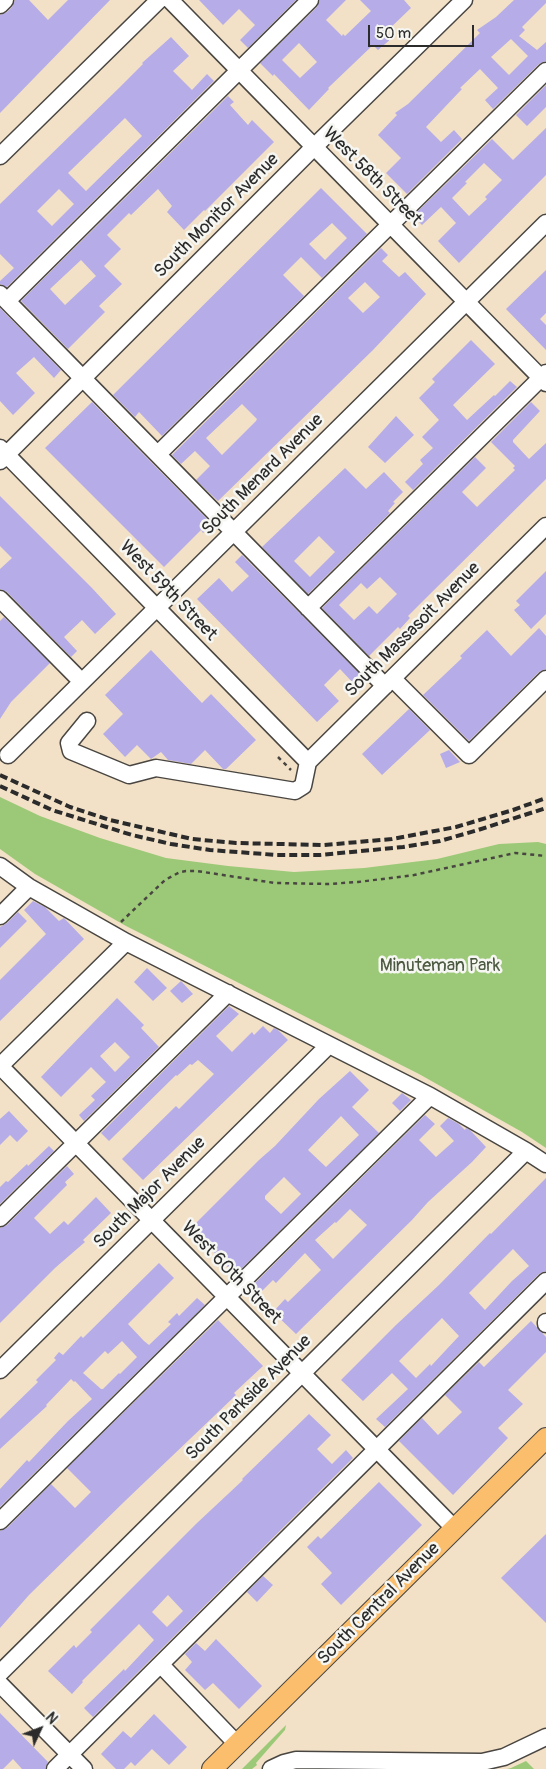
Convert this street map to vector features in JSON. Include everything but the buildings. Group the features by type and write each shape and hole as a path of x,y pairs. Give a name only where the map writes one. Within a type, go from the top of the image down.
{"main road":[{"name":"South Central Avenue","path":"212,1769 546,1438"}],"street":[{"path":"0,5 5,0"},
{"path":"0,156 159,0"},
{"name":"West 58th Street","path":"170,0 544,378"},
{"path":"310,0 4,297 82,379 308,608 469,755 546,679"},
{"name":"South Monitor Avenue","path":"2,454 82,379 464,0"},
{"path":"158,454 546,71"},
{"name":"South Menard Avenue","path":"8,754 546,224"},
{"path":"308,608 544,378"},
{"name":"West 59th Street","path":"2,454 308,762"},
{"name":"South Massasoit Avenue","path":"308,762 546,526"},
{"path":"2,606 81,681"},
{"path":"88,721 69,744 71,751 129,775 156,768 295,791 303,786 308,762"},
{"path":"0,866 29,887 126,942 430,1096 546,1164"},
{"path":"0,916 29,887"},
{"path":"0,1066 126,942"},
{"path":"0,1218 228,993"},
{"name":"South Major Avenue","path":"0,1370 329,1045"},
{"name":"West 60th Street","path":"0,1066 455,1529"},
{"path":"0,1521 430,1096"},
{"name":"South Parkside Avenue","path":"0,1673 526,1151"},
{"path":"55,1769 546,1281"},
{"path":"161,1665 237,1744"},
{"path":"0,1684 84,1769"},
{"path":"271,1769 296,1760 482,1762 504,1757 546,1737"}],"path":[{"path":"120,923 165,880 186,871 275,883 328,884 414,875 515,853 546,856"}],"green space":[{"name":"Minuteman Park","path":"0,797 40,816 100,838 166,858 294,872 364,868 437,859 499,844 538,842 546,844 546,1148 522,1132 419,1074 126,926 35,874 0,849"},
{"path":"286,1725 285,1730 256,1763 257,1765 252,1769 242,1769"},
{"path":"526,1761 534,1769 507,1769 511,1768"}],"railway":[{"path":"0,775 70,807 110,820 192,839 236,843 324,845 392,839 456,827 546,798"},
{"path":"0,786 52,810 132,835 210,850 277,855 320,855 403,847 440,841 546,808"}]}
